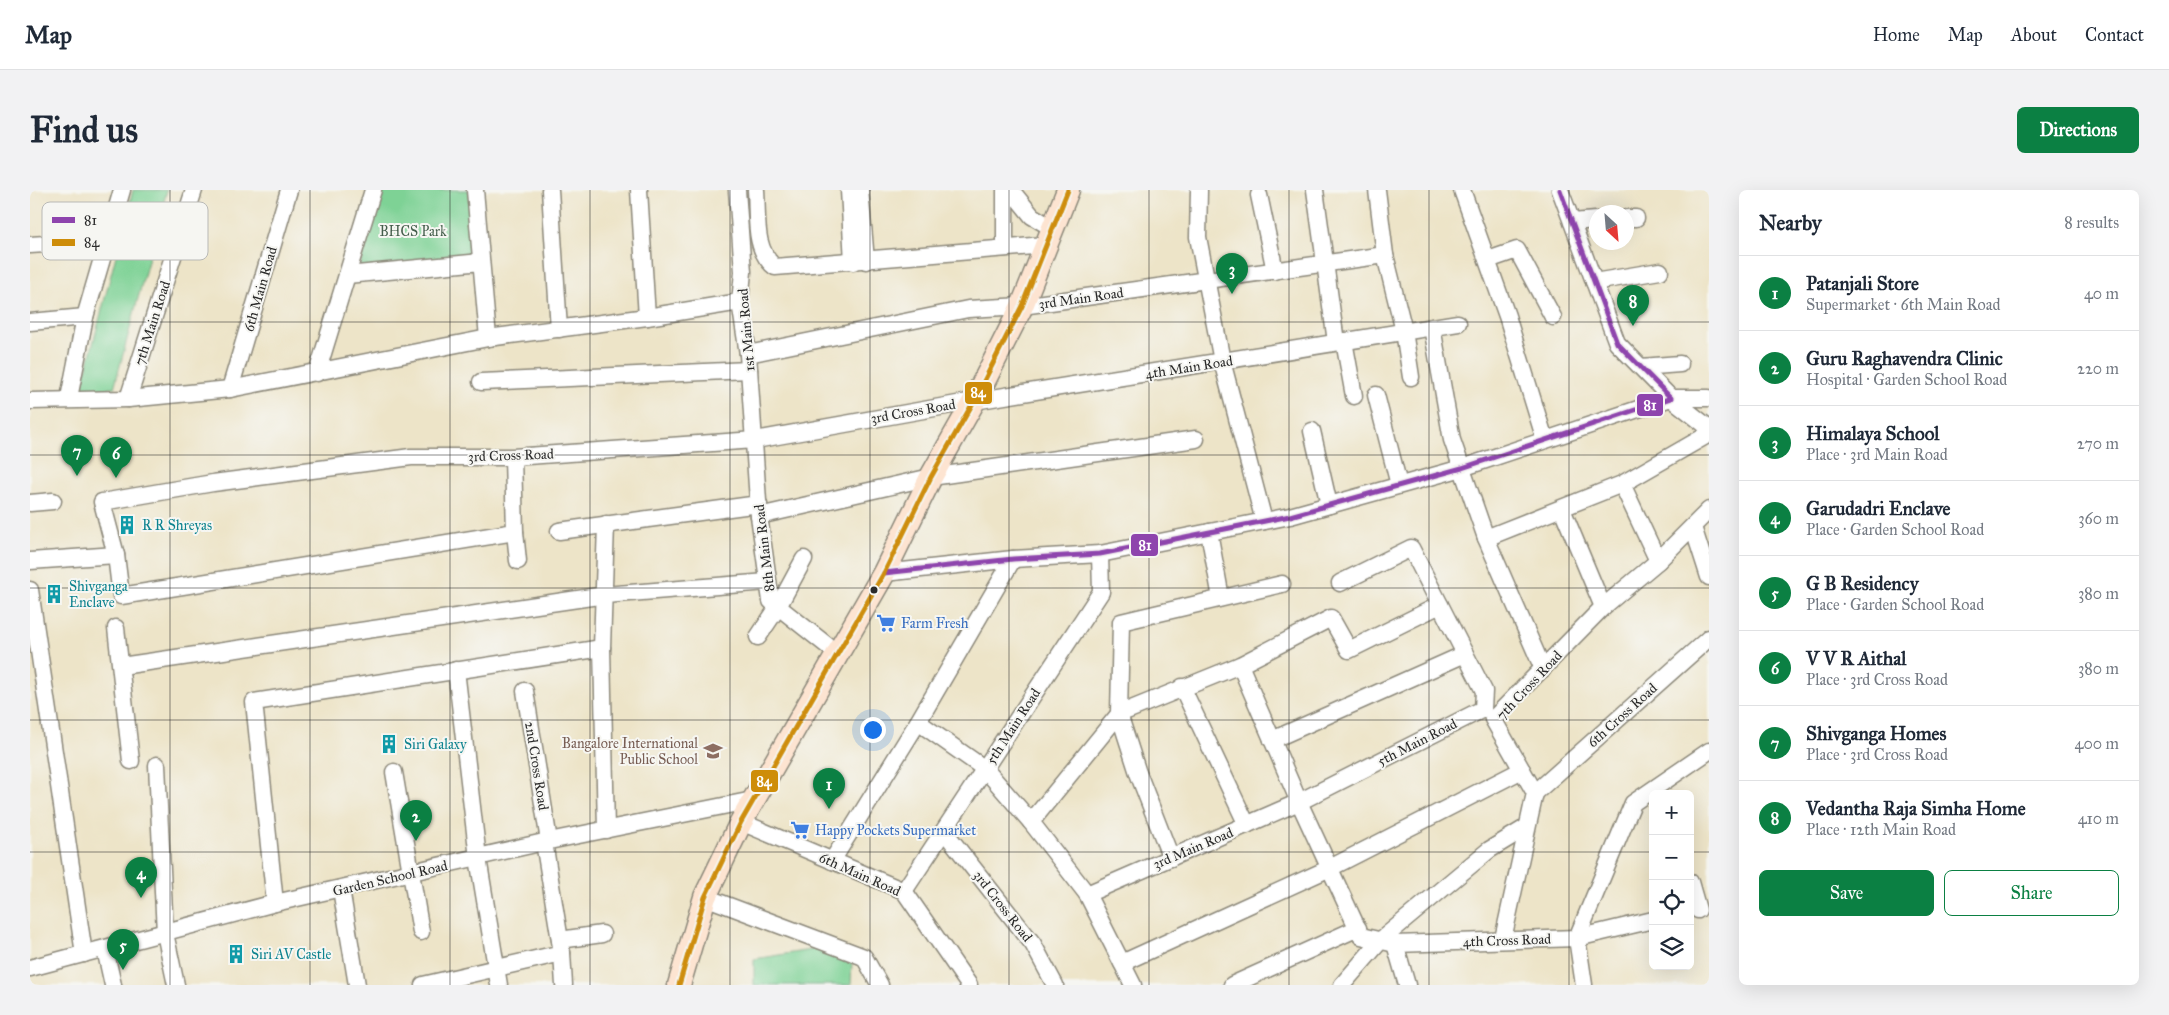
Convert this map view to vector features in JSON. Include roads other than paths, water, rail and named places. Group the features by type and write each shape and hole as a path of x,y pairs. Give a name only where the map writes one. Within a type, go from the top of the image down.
{"main road":[{"path":"679,985 705,897 741,822 884,573 931,477 974,401 1022,306 1048,236 1068,190"}],"street":[{"name":"7th Main Road","path":"190,202 194,190"},
{"name":"6th Main Road","path":"230,389 289,190"},
{"path":"317,373 373,190"},
{"path":"475,190 488,338"},
{"path":"550,190 559,329"},
{"path":"639,190 648,317"},
{"name":"1st Main Road","path":"737,190 742,272 740,302 748,354 755,440"},
{"path":"756,190 760,251 774,267 1005,248 1048,236 1010,193"},
{"path":"849,190 860,261"},
{"path":"860,190 860,261"},
{"path":"1199,190 1198,237 1222,362 1264,521"},
{"path":"1315,190 1324,264 1354,396"},
{"path":"1377,190 1386,256 1404,331 1411,377"},
{"path":"1462,190 1488,260 1545,440"},
{"path":"1560,190 1617,343 1671,398 1709,428"},
{"path":"1005,248 1010,193"},
{"path":"1259,195 1275,271"},
{"path":"1572,222 1589,221"},
{"path":"1488,260 1517,250 1553,317"},
{"name":"3rd Main Road","path":"748,354 968,309 1022,306 1386,256"},
{"path":"68,398 85,317 102,260"},
{"name":"7th Main Road","path":"128,399 172,260"},
{"path":"347,275 481,262"},
{"path":"1594,282 1660,271"},
{"path":"30,401 68,398 128,399 230,389 488,338 648,317 740,302"},
{"path":"30,322 85,317"},
{"name":"4th Main Road","path":"974,401 1458,323"},
{"path":"1432,327 1452,440 1486,538 1542,669"},
{"path":"1641,368 1680,364"},
{"path":"481,382 749,370"},
{"path":"1376,395 1399,484"},
{"path":"884,573 1013,559 1100,554 1264,521 1462,468 1671,398 1709,398"},
{"name":"3rd Cross Road","path":"116,555 102,502 213,483 411,457 514,457 755,440 974,401"},
{"path":"1312,431 1329,505"},
{"path":"1486,538 1562,510 1622,484 1709,434"},
{"path":"559,531 606,524 759,510 931,477 1196,439"},
{"name":"8th Main Road","path":"755,440 759,510 771,601 838,654"},
{"path":"514,457 515,532 518,561"},
{"path":"1622,484 1658,561"},
{"path":"30,503 53,501"},
{"path":"1562,510 1603,607"},
{"name":"7th Cross Road","path":"1534,793 1516,773 1493,719 1603,607 1658,561 1709,510"},
{"path":"606,524 602,648 606,830"},
{"path":"1693,527 1709,577"},
{"path":"30,561 116,555 121,596 515,532"},
{"path":"1209,532 1221,598"},
{"path":"1272,740 1465,654 1411,548 1340,583"},
{"name":"5th Main Road","path":"904,891 1101,592 1100,554"},
{"path":"758,637 778,607 804,559"},
{"path":"832,861 918,722 1013,559"},
{"path":"121,666 605,595 767,582"},
{"path":"1170,858 1138,773 1119,714 1121,622 1282,584"},
{"path":"30,590 84,954"},
{"path":"1031,822 1119,714 1240,665 1331,618 1349,650 1440,605"},
{"path":"116,628 131,762"},
{"name":"6th Cross Road","path":"1534,793 1709,638"},
{"path":"275,903 254,702 602,648"},
{"name":"5th Main Road","path":"1299,802 1483,709 1484,690 1465,654"},
{"path":"1232,985 1359,932 1299,802 1240,665"},
{"path":"456,670 478,858 498,977"},
{"path":"1182,687 1247,825"},
{"name":"2nd Cross Road","path":"525,691 561,947 564,985"},
{"path":"918,722 985,769 1031,822 1087,894 1133,985"},
{"path":"1584,985 1577,938 1633,802 1664,788 1709,751"},
{"path":"157,766 164,933 176,985"},
{"path":"394,772 421,932"},
{"path":"1122,963 1330,868 1516,773"},
{"path":"1503,939 1534,793"},
{"name":"Garden School Road","path":"30,968 275,903 546,841 753,800"},
{"name":"3rd Main Road","path":"1087,894 1299,802"},
{"name":"6th Main Road","path":"741,822 904,891 969,985"},
{"path":"1342,985 1489,850 1527,827"},
{"name":"3rd Cross Road","path":"944,831 1033,944 1055,985"},
{"path":"341,889 357,985"},
{"path":"1694,894 1699,910"},
{"path":"705,897 864,957 880,985"},
{"name":"4th Cross Road","path":"1359,932 1389,942 1577,938 1649,921"},
{"path":"431,984 498,977 561,947 602,934"},
{"path":"1389,942 1407,985"},
{"path":"105,949 113,985"}],"place":[{"name":"Himalaya School","path":"1232,294"},
{"name":"Vedantha Raja Simha Home","path":"1633,326"},
{"name":"Shivganga Homes","path":"77,476"},
{"name":"V V R Aithal","path":"116,478"},
{"name":"R R Shreyas","path":"127,525"},
{"name":"Shivganga Enclave","path":"54,594"},
{"name":"Farm Fresh","path":"886,623"},
{"name":"Siri Galaxy","path":"389,744"},
{"name":"Bangalore International Public School","path":"713,751"},
{"name":"Patanjali Store","path":"829,809"},
{"name":"Happy Pockets Supermarket","path":"800,830"},
{"name":"Guru Raghavendra Clinic","path":"416,841"},
{"name":"Garudadri Enclave","path":"141,898"},
{"name":"Siri AV Castle","path":"236,954"},
{"name":"G B Residency","path":"123,970"}],"park label":[{"name":"BHCS Park","path":"413,231"}]}
